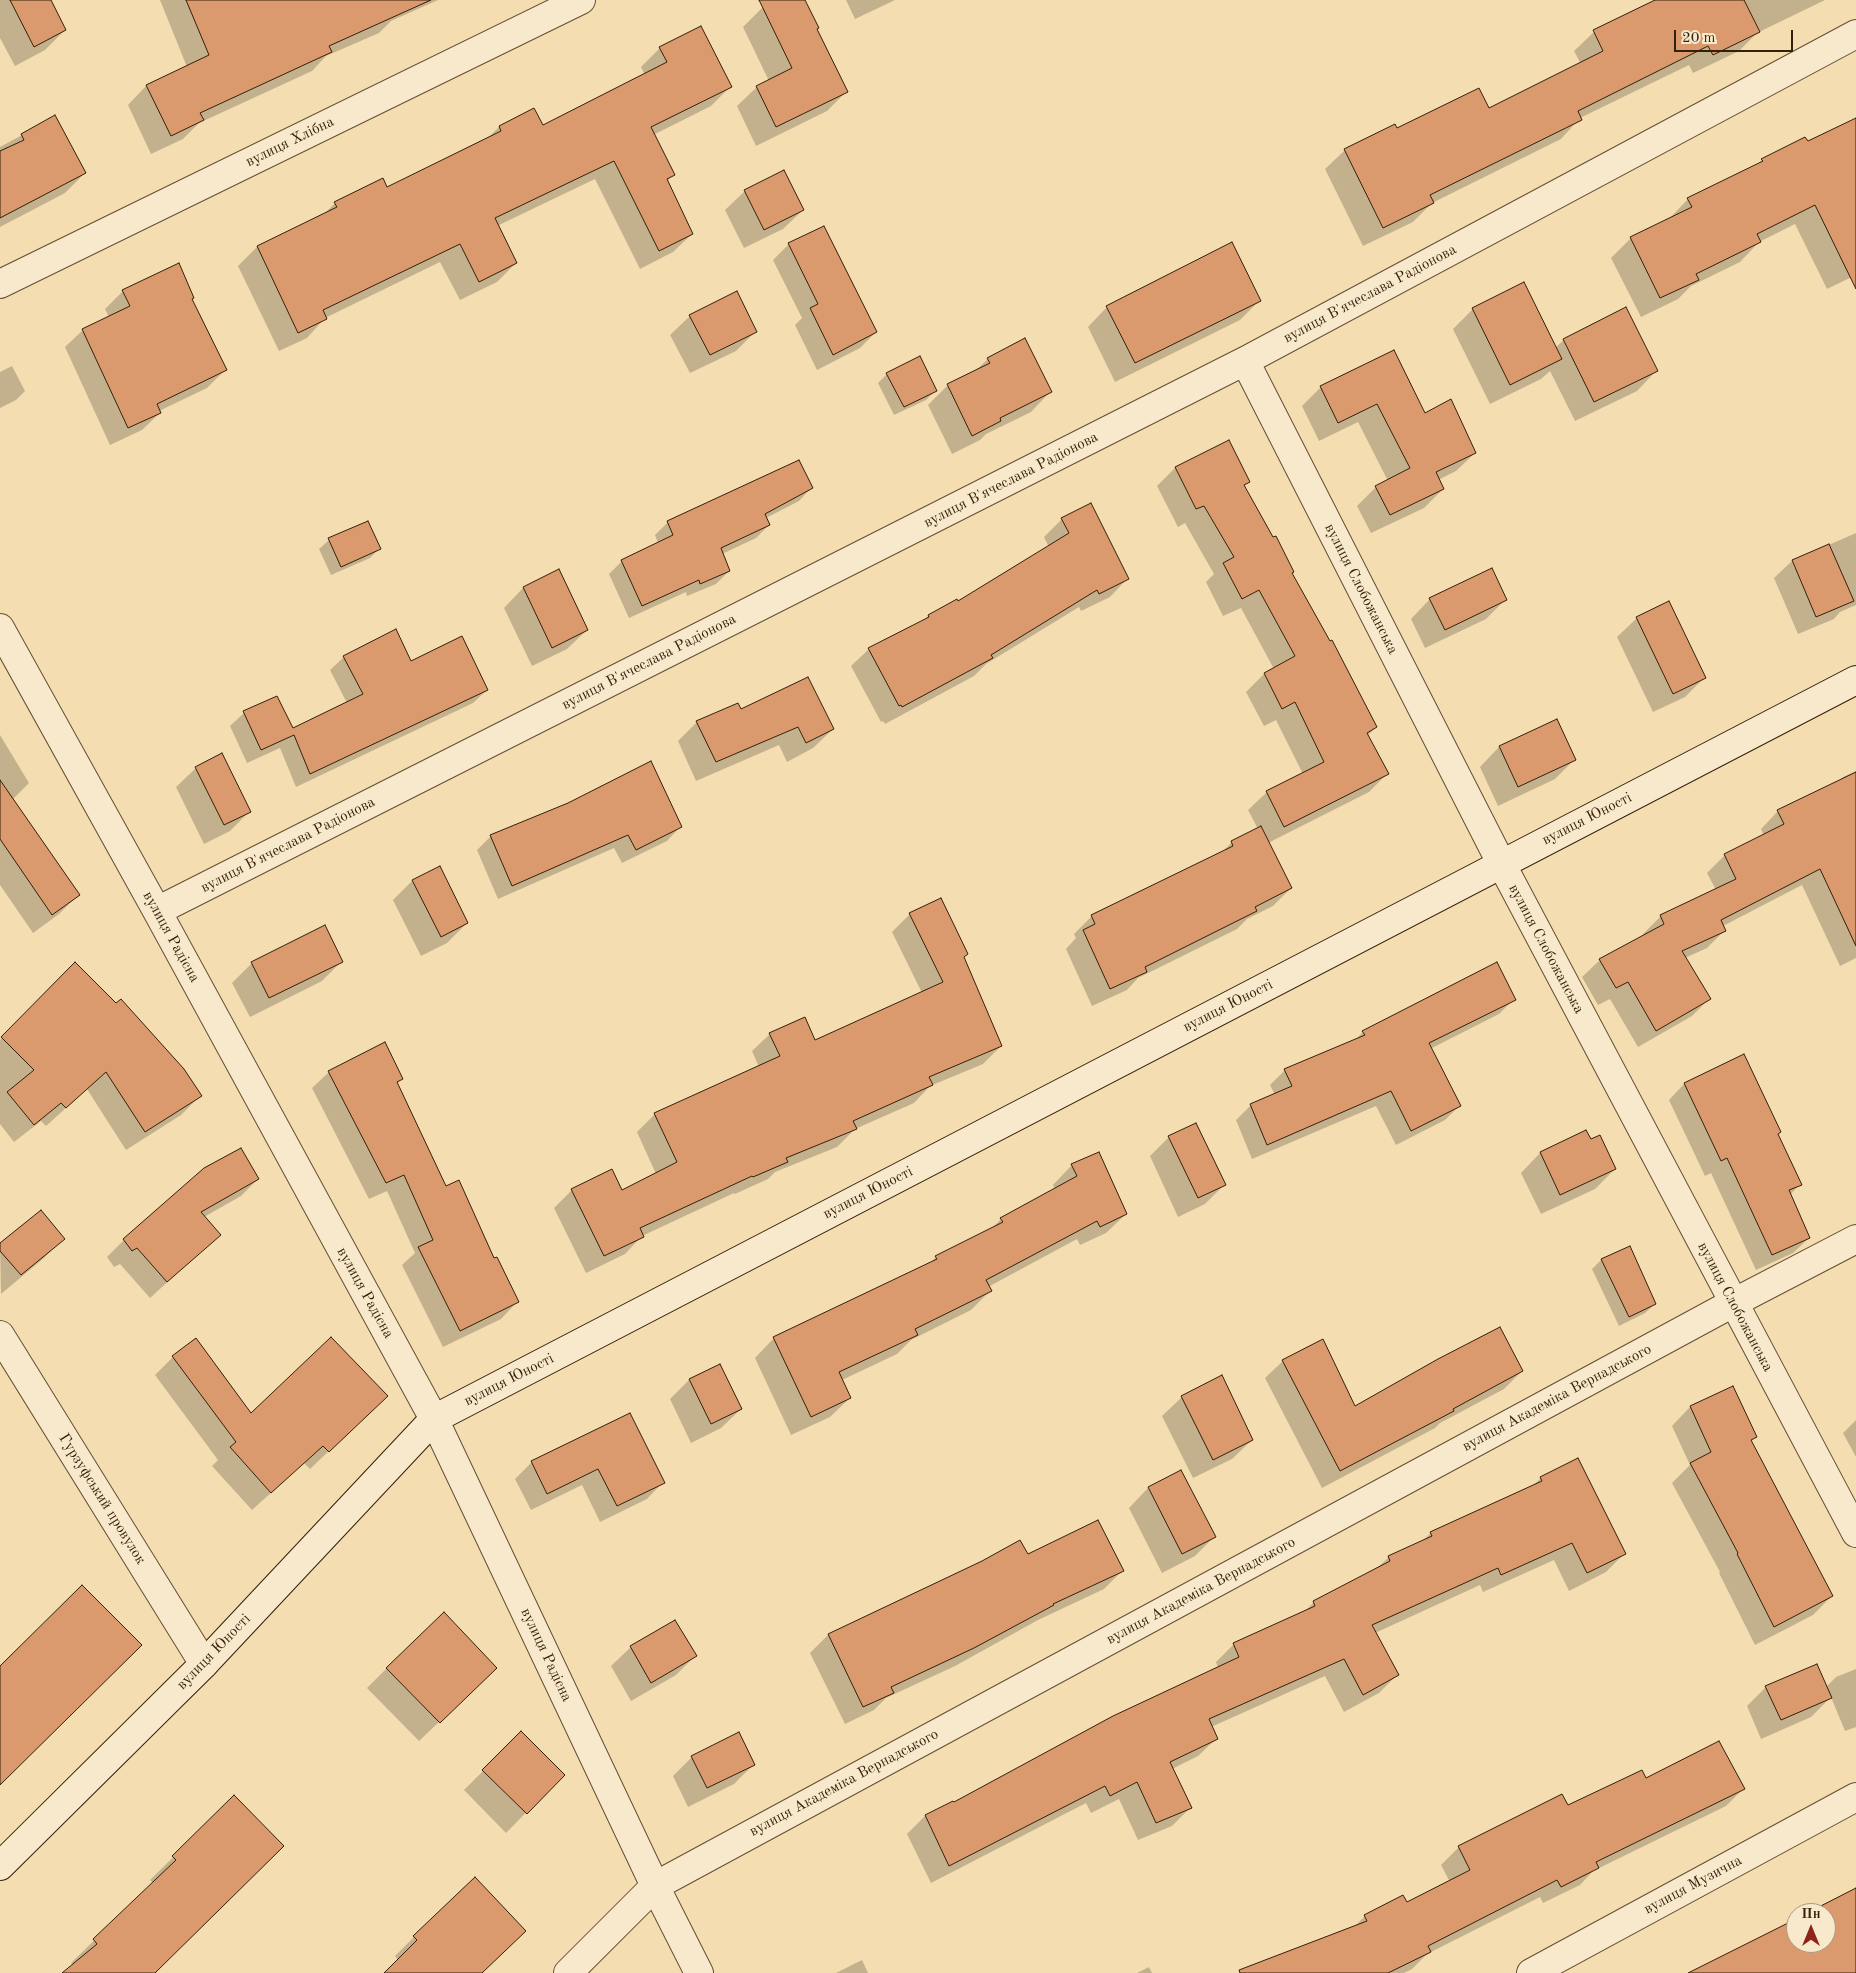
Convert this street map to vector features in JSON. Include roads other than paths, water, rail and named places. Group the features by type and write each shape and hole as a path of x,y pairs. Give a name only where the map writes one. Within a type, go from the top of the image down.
{"street":[{"name":"вулиця Хлібна","path":"0,284 580,0"},
{"name":"вулиця В'ячеслава Радіонова","path":"157,911 1245,362 1856,34"},
{"name":"вулиця Слобожанська","path":"1245,362 1501,864 1856,1533"},
{"name":"вулиця Радісна","path":"0,628 157,911 434,1419 655,1886 699,1973"},
{"name":"вулиця Юності","path":"0,1866 204,1664 434,1419 1856,680"},
{"name":"вулиця Академіка Вернадського","path":"568,1973 655,1886 1733,1303 1856,1240"},
{"name":"Гурзуфський провулок","path":"0,1335 204,1664"},
{"name":"вулиця Музична","path":"1531,1973 1856,1797"}]}
